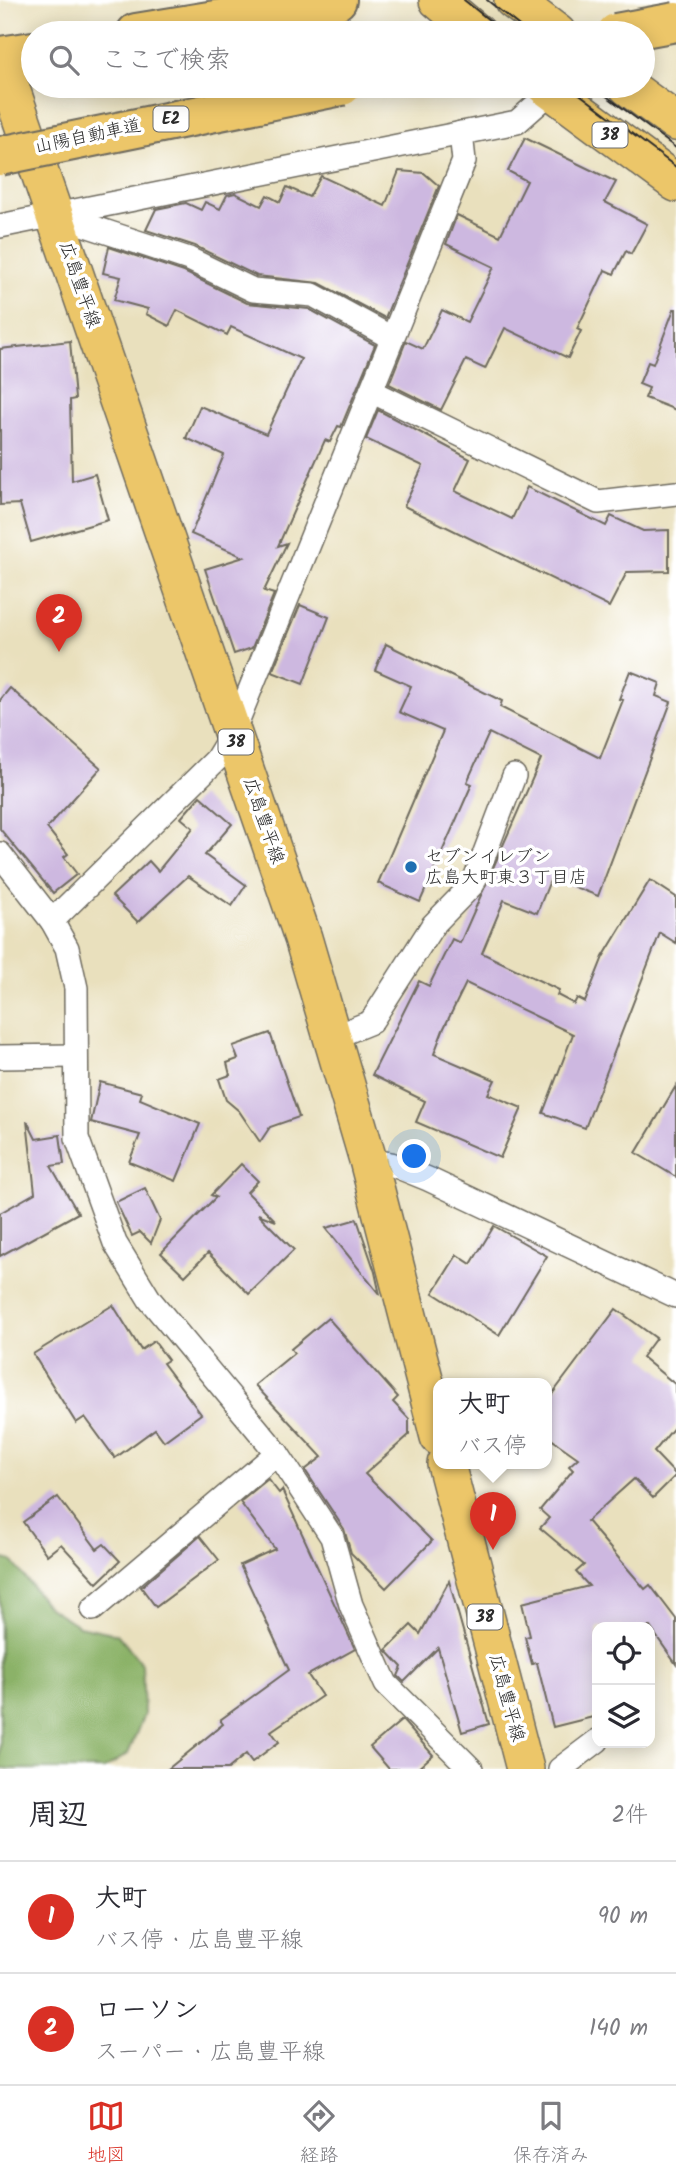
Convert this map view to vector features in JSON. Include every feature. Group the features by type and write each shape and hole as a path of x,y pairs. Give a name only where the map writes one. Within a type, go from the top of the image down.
{"highway":[{"path":"209,21 337,0"},
{"path":"655,26 676,22"},
{"path":"0,57 21,53"},
{"name":"山陽自動車道","path":"0,156 283,98"}],"main road":[{"path":"438,0 463,21"},
{"path":"513,0 541,21"},
{"name":"広島豊平線","path":"0,57 233,732 334,1037 433,1414"},
{"name":"38","path":"561,98 676,183"},
{"path":"647,98 671,112"},
{"name":"広島豊平線","path":"447,1469 525,1769"}],"street":[{"path":"661,0 676,30"},
{"path":"0,226 517,122 540,98"},
{"path":"52,920 216,760 233,732 464,161 461,133"},
{"path":"55,215 189,259 253,290 313,295 392,338"},
{"path":"371,391 598,502 676,493"},
{"path":"334,1037 371,1022 433,925 473,884 514,776"},
{"path":"0,854 52,920 67,948 76,988 74,1056 77,1138 116,1243 150,1300 277,1452 332,1537 351,1605 386,1684 471,1769"},
{"path":"0,1057 74,1056"},
{"path":"368,1160 391,1164 428,1179 676,1296"},
{"path":"93,1609 277,1452"},
{"path":"560,1769 592,1745"}],"green space":[{"path":"0,1558 12,1561 47,1606 79,1626 117,1634 142,1664 144,1714 128,1754 104,1769 0,1769"}],"building":[{"path":"525,138 616,182 605,202 647,224 631,254 626,251 614,274 605,270 577,329 581,331 568,358 505,328 485,369 466,360 441,410 389,384 406,341 423,349 442,310 467,322 494,267 446,244 457,215 500,236 527,181 508,171"},
{"path":"399,171 424,173 439,186 385,318 319,283 257,276 195,246 146,230 156,209 186,203 201,210 205,202 220,209 227,195 235,193 261,206 267,195 280,202 287,187 309,197 321,176 385,206"},
{"path":"109,247 184,272 247,303 309,309 375,345 341,427 338,426 330,442 325,440 278,546 287,543 264,591 274,594 252,648 234,654 205,569 244,557 191,534 224,455 186,438 200,406 266,434 301,359 231,327 227,335 177,310 169,326 146,314 148,309 114,300 121,277 103,273"},
{"path":"674,309 676,410 645,398 649,388 639,384 648,362 653,364"},
{"path":"70,341 75,399 70,400 72,481 95,474 108,520 31,542 20,504 0,505 0,349"},
{"path":"378,410 470,459 455,491 512,519 527,487 606,526 611,516 643,531 669,530 669,571 627,572 609,607 404,506 423,466 366,439"},
{"path":"300,605 329,617 303,684 272,672"},
{"path":"386,644 502,701 500,707 600,758 623,700 619,699 630,671 660,683 656,696 671,702 598,896 551,878 537,913 504,900 482,953 559,990 557,995 574,1004 577,998 585,1002 603,957 650,880 676,897 676,943 660,933 585,1128 543,1113 573,1034 466,983 434,1054 495,1080 488,1094 522,1108 500,1158 416,1122 425,1101 372,1075 419,981 429,986 452,939 460,943 541,759 489,733 467,782 472,784 420,902 378,883 443,731 399,712 411,686 375,670"},
{"path":"10,688 101,768 47,828 68,854 64,857 77,874 53,893 0,829 0,700"},
{"path":"200,796 232,824 205,855 246,885 232,906 188,876 138,922 112,896 149,861 158,871 193,828 181,818"},
{"path":"270,1033 299,1117 270,1127 260,1142 239,1111 226,1100 219,1079 230,1075 227,1063 238,1059 233,1046"},
{"path":"100,1082 142,1093 140,1099 200,1124 176,1181 129,1162 140,1135 91,1122"},
{"path":"676,1086 676,1177 636,1153"},
{"path":"27,1121 36,1139 60,1135 64,1164 51,1166 78,1213 0,1256 0,1213 35,1193"},
{"path":"241,1164 258,1181 247,1192 276,1221 258,1214 294,1250 249,1294 208,1253 185,1276 161,1253 216,1197 211,1195"},
{"path":"145,1188 160,1220 151,1243 140,1232 132,1236 116,1202"},
{"path":"357,1219 375,1272 380,1295 326,1228"},
{"path":"494,1226 547,1256 499,1335 433,1293 457,1255 471,1264"},
{"path":"113,1305 141,1350 154,1341 168,1360 163,1363 201,1414 164,1441 155,1429 115,1458 85,1417 76,1423 33,1354"},
{"path":"616,1309 656,1338 642,1357 676,1385 676,1425 654,1452 676,1475 653,1498 634,1479 587,1521 645,1589 650,1585 676,1619 676,1664 655,1634 655,1622 592,1622 592,1717 553,1727 537,1663 532,1664 525,1637 530,1636 522,1603 589,1586 576,1572 584,1565 540,1528 549,1518 540,1510 573,1470 569,1466 578,1458 552,1440 552,1394"},
{"path":"328,1318 398,1397 393,1402 409,1419 409,1435 365,1474 432,1541 386,1588 351,1553 344,1529 305,1470 322,1457 255,1385 294,1353 291,1349"},
{"path":"268,1479 279,1493 282,1490 355,1649 308,1675 322,1696 271,1731 279,1742 252,1762 246,1754 228,1769 168,1769 223,1724 220,1720 289,1670 240,1565 275,1549 240,1502"},
{"path":"58,1497 97,1549 104,1544 120,1561 97,1583 61,1544 47,1555 23,1522"},
{"path":"200,1536 219,1560 156,1607 141,1587"},
{"path":"449,1581 489,1724 462,1732 438,1648 404,1682 398,1676 402,1667 386,1650 411,1625 420,1634"},
{"path":"402,1720 433,1755 417,1769 389,1769 370,1747"}],"tram line":[{"path":"464,0 490,21"},
{"path":"487,0 513,21"},
{"path":"585,98 676,167"},
{"path":"609,98 676,148"}],"place":[{"name":"ローソン","path":"59,652"},
{"name":"セブンイレブン 広島大町東３丁目店","path":"411,867"},
{"name":"大町","path":"493,1550"}]}
